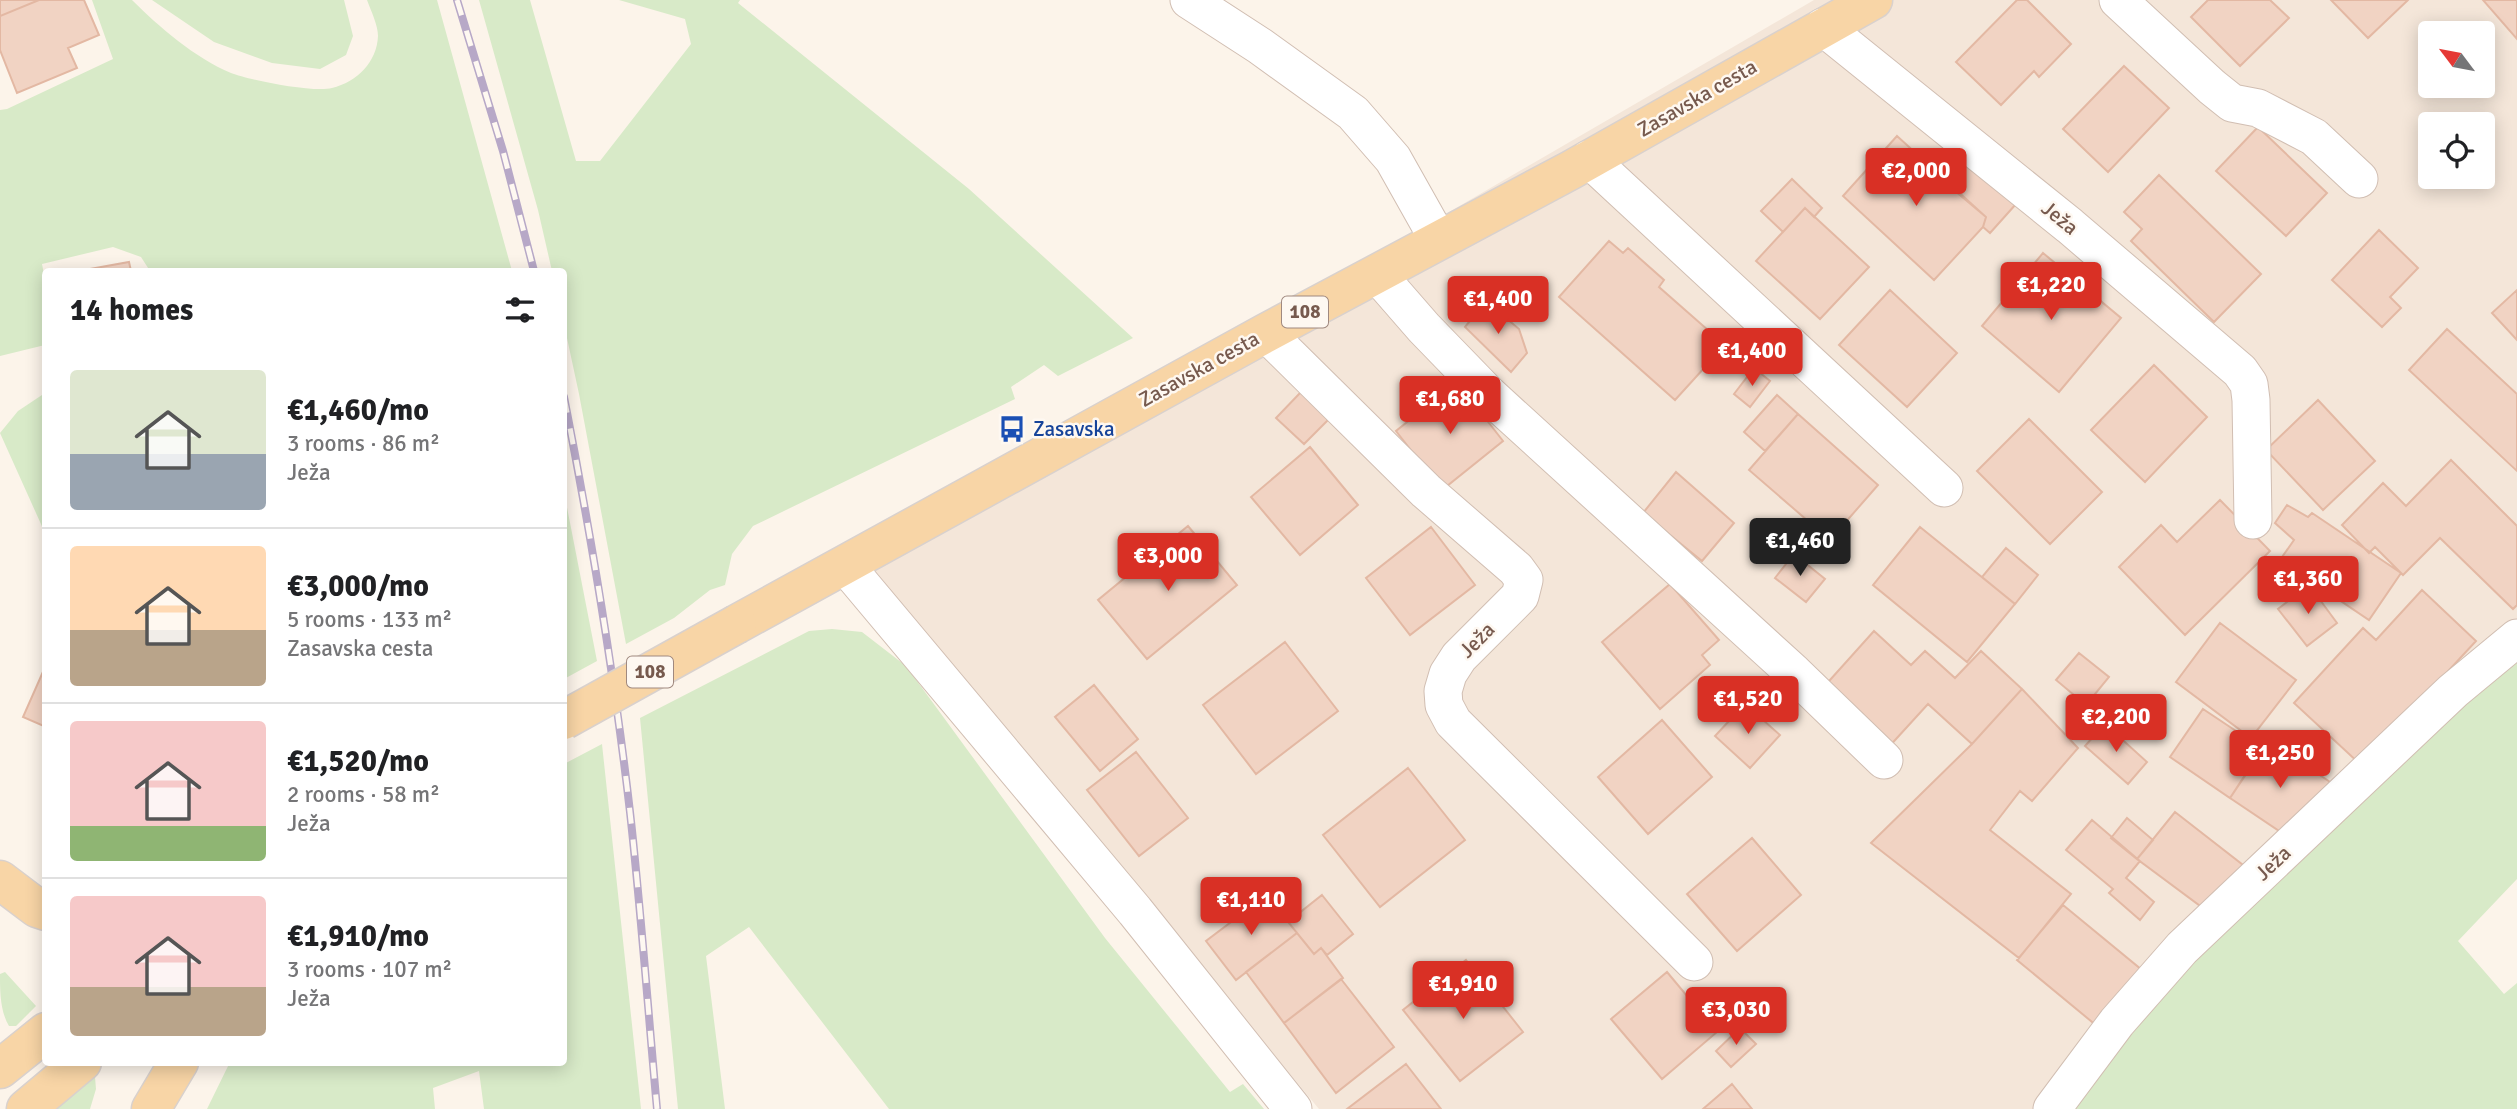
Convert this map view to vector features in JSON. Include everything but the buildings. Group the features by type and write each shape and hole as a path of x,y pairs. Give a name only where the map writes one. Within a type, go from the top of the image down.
{"main road":[{"name":"Zasavska cesta","path":"567,718 1266,333 1589,159 1872,0"},
{"path":"0,880 42,910"},
{"path":"0,1069 42,1035"},
{"path":"26,1109 77,1066"},
{"path":"151,1109 177,1066"}],"street":[{"path":"1189,0 1353,113 1393,159 1438,239"},
{"path":"2118,0 2232,103 2258,108 2284,119 2314,137 2360,179"},
{"name":"Ježa","path":"1823,27 2070,226 2241,370 2249,384 2251,400 2253,520"},
{"path":"1589,159 1944,488"},
{"path":"1377,274 1424,328 1489,395 1794,673 1884,760"},
{"name":"Ježa","path":"1266,333 1426,491 1516,569 1524,580 1520,596 1459,657 1445,682 1444,705 1453,722 1694,962"},
{"path":"845,565 1135,911 1293,1109"},
{"name":"Ježa","path":"2052,1109 2118,1022 2182,948 2454,691 2517,638"}],"shaded area":[{"path":"1814,0 2517,0 2517,639 2081,1109 1319,1109 859,555"}],"green space":[{"path":"92,0 132,0 178,41 231,73 282,85 311,89 332,88 357,76 374,54 378,32 367,0 437,0 511,268 148,268 141,257 113,247 42,264 42,346 0,356 0,110 113,59"},
{"path":"152,0 344,0 353,36 346,55 320,69 272,63 214,42"},
{"path":"479,0 530,0 576,161 600,161 691,44 685,19 619,0 740,0 738,3 969,189 1133,338 1058,376 1044,365 1011,387 1015,399 753,526 732,554 725,585 710,590 674,618 626,644 567,338 567,268 551,268 538,210"},
{"path":"42,395 42,526 0,433 18,411"},
{"path":"567,507 597,661 567,677"},
{"path":"832,629 862,632 906,666 1105,938 1230,1092 1243,1084 1264,1109 889,1109 749,927 706,956 725,1109 678,1109 640,718 809,631"},
{"path":"2517,645 2517,879 2458,941 2504,994 2517,983 2517,1109 2061,1109 2113,1040"},
{"path":"602,744 641,1109 484,1109 479,1071 433,1088 435,1109 207,1109 228,1066 567,1066 567,762"},
{"path":"5,972 36,1006 16,1026 9,1026 2,1007 0,974"},
{"path":"95,1077 96,1089 90,1109 56,1109"}],"railway":[{"path":"457,0 503,151 533,268"},
{"path":"567,413 601,604 624,760 657,1109"}],"place":[{"name":"Zasavska","path":"1012,429"}]}
